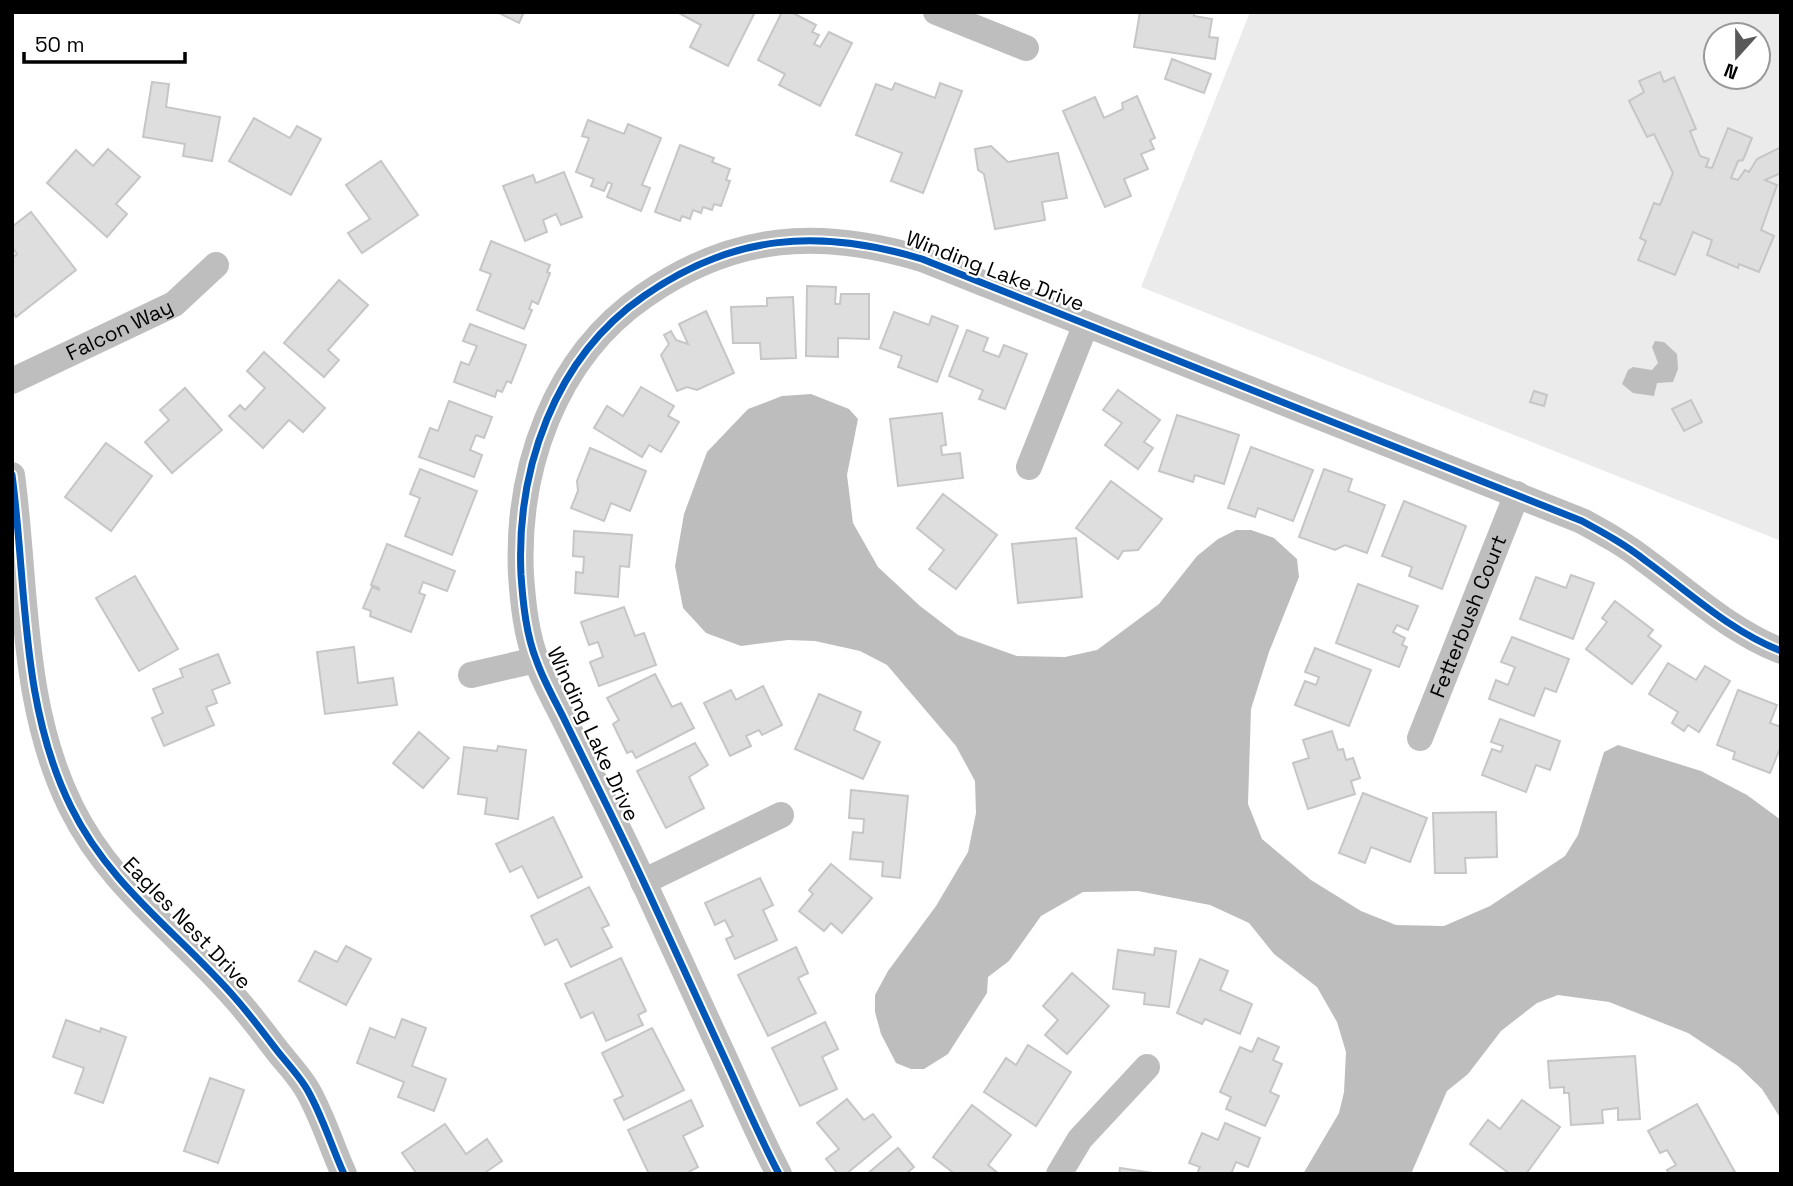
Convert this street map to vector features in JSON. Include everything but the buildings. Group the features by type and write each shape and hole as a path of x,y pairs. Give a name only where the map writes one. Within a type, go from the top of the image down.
{"street":[{"path":"936,12 1026,48"},
{"name":"Winding Lake Drive","path":"779,1174 536,660 523,598 520,549 524,501 534,453 560,390 581,357 624,311 664,282 698,264 759,245 809,239 848,241 885,248 922,260 1582,521 1622,543 1711,612 1750,637 1781,651"},
{"name":"Falcon Way","path":"12,381 174,304 216,265"},
{"path":"1029,467 1086,324"},
{"name":"Eagles Nest Drive","path":"12,475 33,689 44,738 72,809 97,852 128,891 189,949 236,999 306,1087 344,1174"},
{"name":"Fetterbush Court","path":"1420,738 1517,494"},
{"path":"471,675 536,660"},
{"path":"643,882 781,815"},
{"path":"1059,1174 1080,1139 1147,1067"}],"shaded area":[{"path":"1250,12 1781,12 1781,541 1141,287"},
{"path":"1655,341 1664,342 1677,354 1678,369 1673,382 1657,383 1654,396 1633,393 1622,384 1628,370 1633,367 1652,370 1658,363 1652,347"},
{"path":"811,394 849,409 858,419 847,475 853,523 878,567 920,606 958,635 1017,656 1065,657 1097,650 1159,604 1197,556 1218,539 1236,530 1251,530 1274,538 1297,559 1299,577 1269,652 1251,709 1248,804 1262,839 1311,880 1361,911 1396,925 1444,926 1490,906 1565,856 1578,835 1604,752 1618,745 1701,771 1747,795 1781,820 1781,1119 1762,1089 1738,1066 1688,1033 1609,1002 1558,995 1537,1003 1501,1031 1468,1074 1447,1091 1411,1174 1303,1174 1339,1113 1344,1092 1346,1052 1337,1022 1317,987 1274,954 1249,923 1210,905 1138,891 1083,892 1041,916 1009,961 988,977 987,993 948,1054 924,1069 911,1069 896,1063 881,1034 875,1012 875,995 888,971 936,906 968,852 976,813 975,781 956,746 887,665 860,651 815,641 788,640 741,646 706,633 683,608 675,566 684,514 707,452 748,409 782,396"}],"cycle path":[{"path":"779,1174 636,865 544,678 533,652 524,608 521,535 525,496 547,419 564,384 586,351 613,321 644,296 677,275 744,249 778,243 848,243 922,259 1582,521 1631,550 1727,622 1781,651"},
{"path":"12,475 34,686 54,768 71,807 105,862 147,909 236,999 299,1078 316,1106 344,1174"}]}
